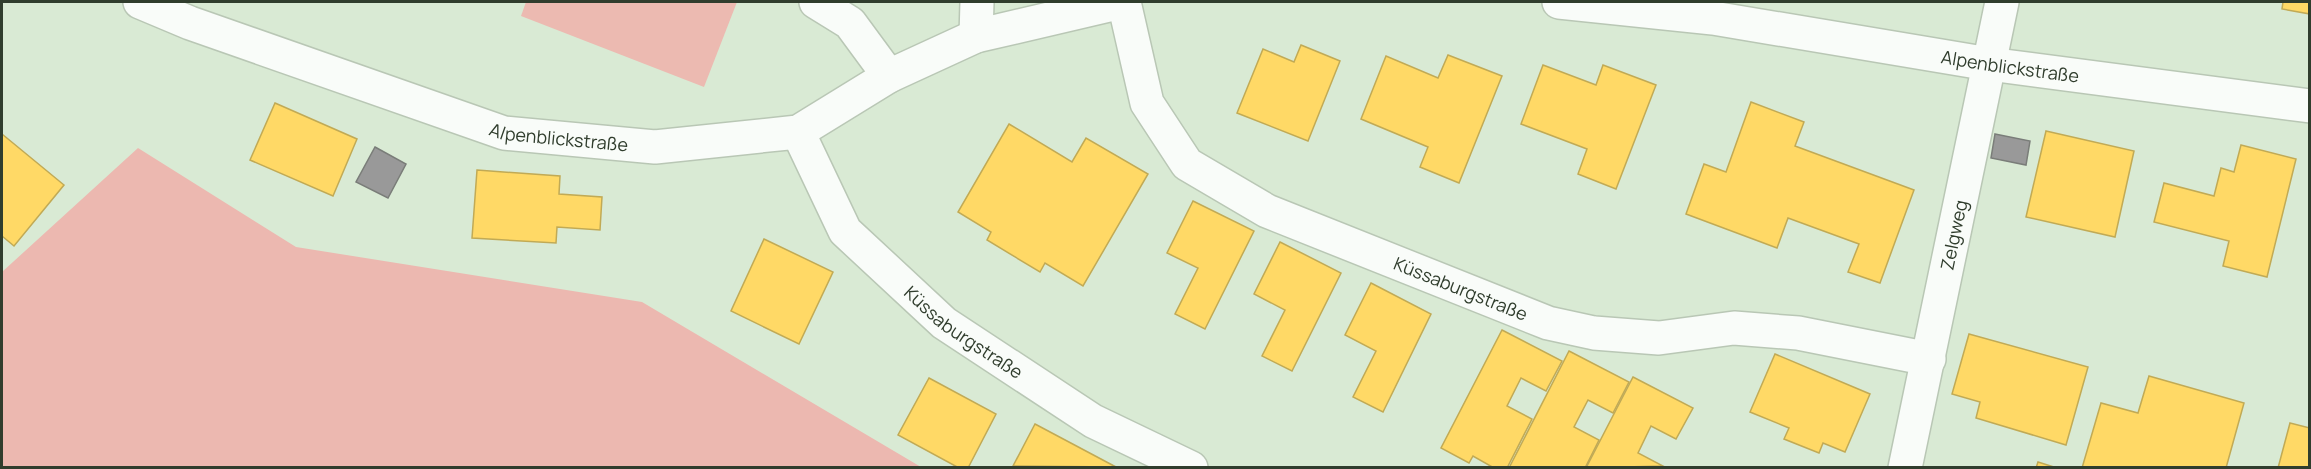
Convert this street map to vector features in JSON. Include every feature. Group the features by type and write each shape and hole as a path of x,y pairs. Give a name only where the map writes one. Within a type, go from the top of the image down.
{"street":[{"name":"Alpenblickstraße","path":"140,2 190,23 504,133 655,147 798,132 889,76 976,36 1123,2"},
{"path":"816,2 850,23 889,76"},
{"path":"976,36 978,2"},
{"name":"Küssaburgstraße","path":"1123,2 1147,103 1187,164 1267,211 1548,323 1594,333 1659,338 1734,328 1798,333 1929,359"},
{"name":"Alpenblickstraße","path":"1559,2 1713,10 1989,64 2310,106"},
{"name":"Zelgweg","path":"1905,468 2002,2"},
{"name":"Küssaburgstraße","path":"798,132 845,231 945,323 1093,421 1191,468"}],"shaded area":[{"path":"526,2 737,2 704,87 521,16"},
{"path":"138,148 296,247 642,302 921,467 2,467 2,272"}],"building: Wohnen":[{"path":"2283,2 2310,2 2310,14 2282,9"},
{"path":"1301,45 1340,61 1308,141 1237,113 1263,49 1294,62"},
{"path":"1448,55 1502,76 1459,183 1420,167 1428,147 1361,119 1386,56 1438,78"},
{"path":"1543,65 1596,85 1603,65 1656,85 1616,189 1578,174 1587,149 1521,124"},
{"path":"1751,102 1804,122 1795,146 1914,190 1880,283 1848,272 1859,244 1788,218 1777,248 1686,214 1704,164 1726,172"},
{"path":"275,103 357,139 333,196 250,160"},
{"path":"1009,124 1072,162 1086,138 1148,174 1083,286 1045,263 1040,272 987,240 991,232 958,212"},
{"path":"2046,131 2134,151 2115,237 2026,217"},
{"path":"2,134 64,185 14,246 2,236"},
{"path":"2241,145 2296,159 2267,277 2223,266 2229,241 2154,222 2164,183 2214,196 2221,168 2234,172"},
{"path":"477,170 560,176 559,194 602,197 600,230 557,227 556,243 472,238"},
{"path":"1193,201 1254,231 1205,329 1175,314 1198,268 1167,253"},
{"path":"764,239 833,272 799,344 731,311"},
{"path":"1280,242 1341,273 1292,371 1262,356 1285,310 1254,294"},
{"path":"1371,283 1431,314 1383,412 1353,397 1376,351 1345,335"},
{"path":"1502,330 1562,361 1546,391 1521,378 1507,406 1532,419 1507,468 1494,468 1473,456 1469,463 1441,448"},
{"path":"1969,334 2088,367 2066,445 1976,418 1980,402 1952,394"},
{"path":"1569,351 1629,382 1613,413 1588,400 1574,427 1599,440 1585,468 1509,468"},
{"path":"1775,354 1870,394 1845,452 1823,443 1819,453 1784,439 1789,428 1750,412"},
{"path":"2149,376 2244,403 2226,468 2082,468 2101,403 2138,413"},
{"path":"1633,377 1693,408 1676,439 1651,426 1638,453 1663,466 1586,468"},
{"path":"929,378 996,414 968,468 959,468 898,435"},
{"path":"2290,423 2310,428 2310,468 2278,468"},
{"path":"1035,424 1116,467 1013,466"},
{"path":"2038,462 2057,468 2036,468"}],"building: Industrie":[{"path":"1995,134 2030,141 2026,165 1991,158"},
{"path":"375,147 406,164 388,198 356,182"}]}
